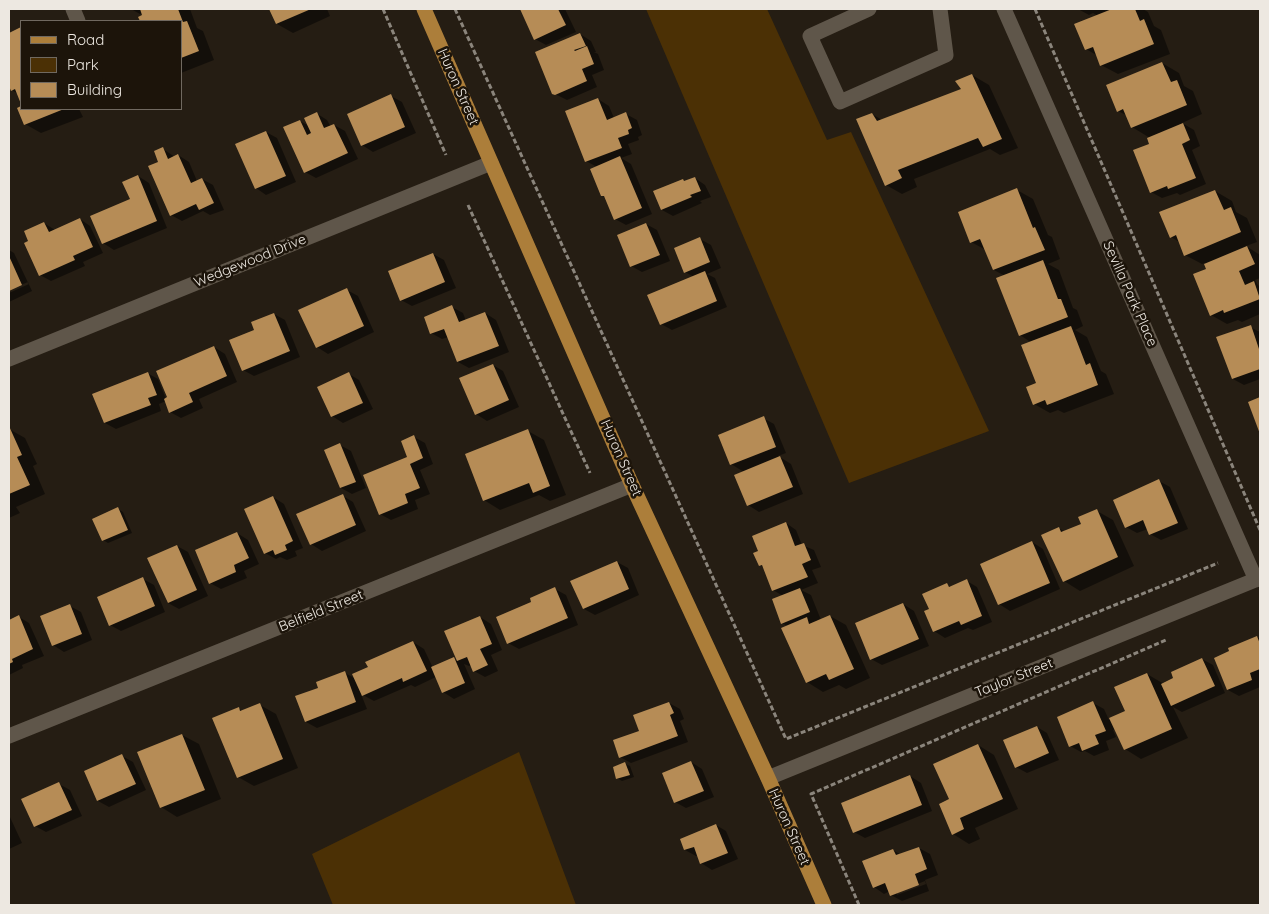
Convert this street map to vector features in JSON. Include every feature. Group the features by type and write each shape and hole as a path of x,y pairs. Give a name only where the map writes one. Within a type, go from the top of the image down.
{"main road":[{"name":"Huron Street","path":"424,9 632,486 768,778 824,905"}],"street":[{"path":"869,9 810,36 840,102 946,55 941,9"},
{"name":"Sevilla Park Place","path":"1004,9 1258,579"},
{"name":"Wedgewood Drive","path":"9,359 491,163"},
{"name":"Belfield Street","path":"9,736 632,486"},
{"name":"Taylor Street","path":"768,778 1258,579"}],"path":[{"path":"383,9 446,156"},
{"path":"455,9 786,739 1218,563"},
{"path":"1035,9 1260,530"},
{"path":"468,205 590,473"},
{"path":"859,905 811,794 1168,639"}],"green space":[{"path":"646,9 767,9 827,140 851,132 989,431 849,483"},
{"path":"519,752 576,905 333,905 312,854"}],"building":[{"path":"140,9 178,9 183,22 187,21 199,51 182,58 182,20 140,20 138,17 142,15"},
{"path":"269,9 311,9 276,24"},
{"path":"520,9 558,9 566,25 534,40"},
{"path":"1112,9 1135,9 1140,21 1144,19 1154,44 1100,66 1093,47 1085,50 1074,24"},
{"path":"20,28 20,102 15,89 11,91 9,86 9,33"},
{"path":"580,33 586,46 574,50 587,46 594,64 582,69 587,81 555,95 552,94 535,52"},
{"path":"1162,62 1171,82 1177,80 1187,105 1131,128 1123,109 1117,112 1106,85"},
{"path":"972,74 1002,139 983,147 978,138 898,170 902,178 885,186 856,119 872,113 877,121 961,89 955,81"},
{"path":"391,94 405,127 361,146 347,114"},
{"path":"598,98 607,120 626,112 632,128 628,130 629,134 618,138 622,148 585,162 565,111"},
{"path":"20,106 20,110 62,110 24,125 17,108"},
{"path":"317,112 324,128 334,124 348,153 304,173 283,127 300,120 307,135 311,133 304,118"},
{"path":"1183,123 1190,140 1182,144 1196,178 1168,189 1167,186 1150,193 1133,150 1149,144 1147,138"},
{"path":"266,131 286,176 255,189 235,144"},
{"path":"163,147 168,159 178,154 191,183 202,178 214,203 199,210 196,204 170,216 148,166 158,162 154,151"},
{"path":"620,156 642,208 614,220 604,196 601,196 590,169"},
{"path":"138,175 157,221 102,244 90,216 130,199 122,182"},
{"path":"695,177 701,191 690,195 692,197 661,210 653,191 683,179 684,181"},
{"path":"1017,188 1033,228 1035,227 1045,250 993,270 980,239 970,243 958,212"},
{"path":"1215,190 1224,210 1231,207 1241,232 1184,256 1176,235 1170,238 1159,212"},
{"path":"80,218 93,247 73,256 75,260 39,276 24,243 28,241 24,231 44,222 49,232"},
{"path":"646,223 660,255 630,267 617,235"},
{"path":"700,237 710,262 684,273 674,248"},
{"path":"1247,246 1255,264 1239,271 1245,285 1254,281 1260,299 1224,313 1223,310 1210,316 1193,274 1206,269 1204,264"},
{"path":"433,253 445,282 400,301 388,271"},
{"path":"9,256 22,285 9,291"},
{"path":"1043,260 1058,299 1061,299 1068,317 1019,336 996,278"},
{"path":"705,271 717,301 660,325 647,295"},
{"path":"347,288 364,326 316,348 298,310"},
{"path":"452,305 459,322 485,312 499,346 457,362 444,329 430,334 424,317"},
{"path":"274,313 290,351 242,371 229,340 254,330 251,322"},
{"path":"1251,325 1260,352 1260,369 1232,379 1216,337"},
{"path":"1071,326 1086,365 1090,363 1098,385 1047,405 1045,400 1033,405 1026,387 1036,383 1021,345"},
{"path":"214,346 227,376 189,393 193,402 169,413 164,399 167,397 156,371"},
{"path":"493,364 509,400 475,415 459,378"},
{"path":"148,372 157,395 148,398 151,405 104,423 92,394"},
{"path":"349,372 363,403 331,417 317,387"},
{"path":"1260,397 1260,434 1248,402"},
{"path":"764,416 776,447 730,465 718,435"},
{"path":"9,426 22,455 17,457 30,485 9,494"},
{"path":"528,429 550,486 533,493 529,483 483,501 465,454"},
{"path":"414,435 423,458 410,464 420,488 405,494 408,503 379,515 363,475 407,457 401,441"},
{"path":"340,443 356,482 340,488 324,450"},
{"path":"780,456 793,487 747,506 734,475"},
{"path":"1159,479 1178,523 1149,535 1143,520 1125,528 1113,500"},
{"path":"343,494 356,525 310,545 296,514"},
{"path":"273,496 293,541 285,545 287,550 275,555 273,550 264,554 244,509"},
{"path":"118,507 128,530 102,541 92,519"},
{"path":"1097,509 1118,557 1063,582 1041,535 1059,527 1061,532 1081,524 1078,517"},
{"path":"786,522 795,546 804,543 811,560 802,564 808,577 772,591 762,565 759,566 753,553 758,551 752,536"},
{"path":"237,532 249,558 234,565 236,572 209,584 195,550"},
{"path":"1032,541 1050,583 998,605 980,564"},
{"path":"177,545 197,590 168,603 147,558"},
{"path":"617,561 629,589 583,609 570,581"},
{"path":"143,577 155,606 109,626 97,597"},
{"path":"967,579 982,616 961,625 959,621 933,632 924,611 929,609 922,594 947,583 949,587"},
{"path":"555,587 568,618 507,644 496,617 531,602 530,598"},
{"path":"800,588 810,612 781,624 772,599"},
{"path":"903,603 919,639 870,660 855,623"},
{"path":"70,604 82,634 52,646 40,616"},
{"path":"19,615 33,649 12,659 13,662 9,664 9,620"},
{"path":"830,615 854,669 829,680 826,674 806,683 781,628 807,617 809,624"},
{"path":"480,616 492,644 480,649 488,665 473,672 467,657 457,661 444,631"},
{"path":"1257,636 1260,644 1260,669 1250,673 1252,680 1227,690 1214,658 1229,651 1228,648"},
{"path":"413,641 427,671 403,682 402,678 362,696 352,674 368,667 365,662"},
{"path":"454,657 465,683 442,693 431,667"},
{"path":"1202,658 1215,686 1171,706 1161,684 1173,678 1171,672"},
{"path":"345,671 356,702 305,722 295,696 318,688 316,682"},
{"path":"1147,673 1172,729 1124,750 1109,718 1125,711 1114,687"},
{"path":"1093,701 1106,731 1095,735 1099,744 1082,751 1079,743 1069,747 1057,717"},
{"path":"669,702 674,713 670,715 678,736 619,758 613,740 639,731 633,715"},
{"path":"260,703 283,759 237,778 212,718 239,707 240,711"},
{"path":"1037,726 1049,753 1015,768 1003,740"},
{"path":"182,734 205,790 160,808 137,752"},
{"path":"978,744 1003,799 960,818 964,829 952,835 939,804 949,799 933,764"},
{"path":"122,754 136,784 97,801 84,771"},
{"path":"691,761 704,791 674,803 662,773"},
{"path":"625,762 630,775 616,779 613,767"},
{"path":"910,775 922,805 853,833 841,803"},
{"path":"59,782 72,810 34,827 21,799"},
{"path":"716,824 728,853 700,864 694,847 684,850 680,839"},
{"path":"919,847 927,869 915,874 919,885 890,896 885,883 873,888 862,861 893,849 896,855"}]}
